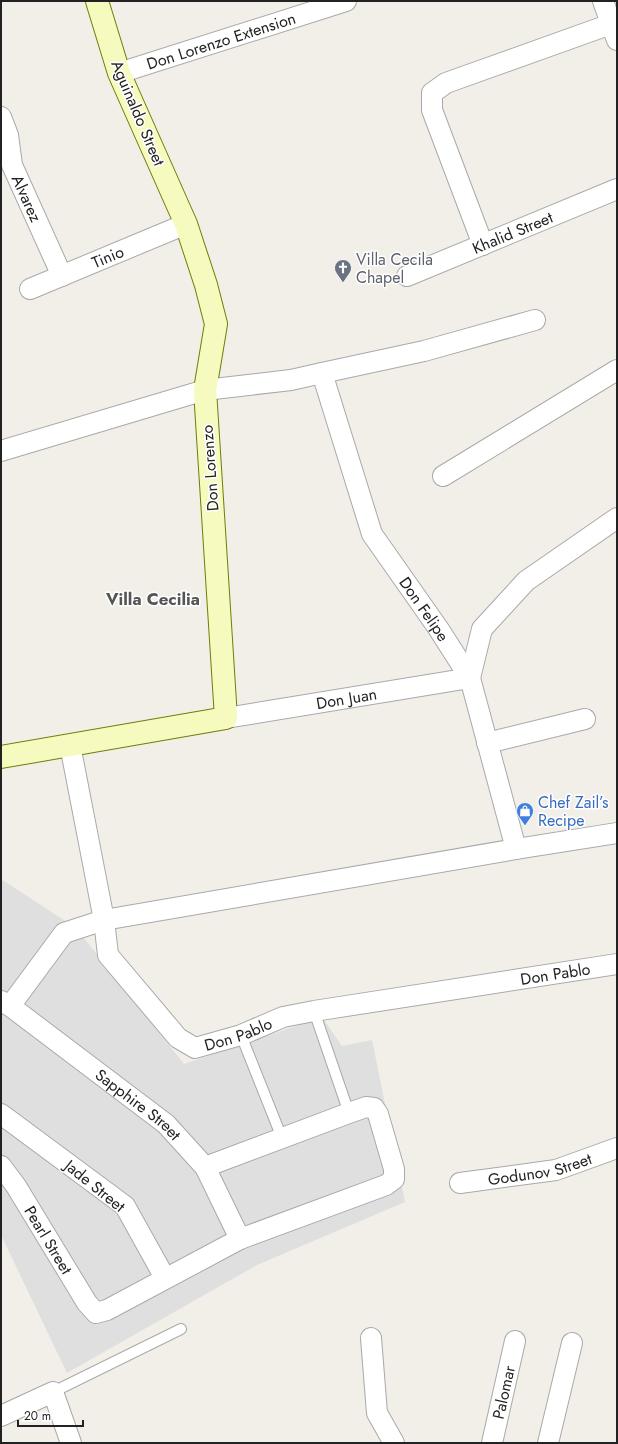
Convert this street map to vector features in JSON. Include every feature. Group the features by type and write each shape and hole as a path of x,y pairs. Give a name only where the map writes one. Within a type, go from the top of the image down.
{"street":[{"name":"Aguinaldo Street","path":"97,1 119,73 186,224"},
{"name":"Don Lorenzo Extension","path":"119,73 346,1"},
{"path":"483,245 432,110 432,94 446,83 614,32 603,1"},
{"name":"Alvarez","path":"1,117 8,135 7,161 62,276"},
{"name":"Khalid Street","path":"407,276 617,188"},
{"name":"Tinio","path":"30,289 186,224"},
{"name":"Don Lorenzo","path":"186,224 206,286 216,324 205,390 226,718"},
{"path":"1,450 205,390 291,380 424,351 535,320"},
{"path":"443,476 617,370"},
{"name":"Don Felipe","path":"322,373 372,534 438,628 470,678 516,849"},
{"path":"470,678 482,629 526,581 617,518"},
{"name":"Don Juan","path":"1,757 470,678"},
{"path":"487,743 585,719"},
{"name":"Don Pablo","path":"70,745 104,920 108,955 178,1038 195,1048 241,1035 283,1017 617,964"},
{"path":"5,1004 64,934 104,920 617,833"},
{"name":"Sapphire Street","path":"5,1004 166,1124 205,1167 240,1239"},
{"path":"165,1278 240,1239 386,1185 394,1179 394,1169 378,1114 374,1108 366,1107 349,1112 205,1167"},
{"name":"Jade Street","path":"1,1114 125,1206 165,1278"},
{"name":"Godunov Street","path":"460,1183 556,1170 617,1148"},
{"name":"Pearl Street","path":"1,1166 16,1186 87,1304 96,1313 107,1310 165,1278"},
{"path":"371,1338 377,1413 394,1443"},
{"name":"Palomar","path":"492,1443 515,1341"},
{"path":"548,1443 572,1344"},
{"path":"1,1416 53,1392 71,1443"}],"lane":[{"path":"314,1011 349,1112"},
{"path":"241,1035 282,1138"},
{"path":"53,1392 181,1329"}],"shaded area":[{"path":"1,879 76,928 184,1064 322,1017 342,1046 372,1040 405,1202 257,1265 67,1373 1,1235"}],"place":[{"name":"Villa Cecila Chapel","path":"343,283"},
{"name":"Chef Zail’s Recipe","path":"525,826"}],"district":[{"name":"Villa Cecilia","path":"153,599"}]}
